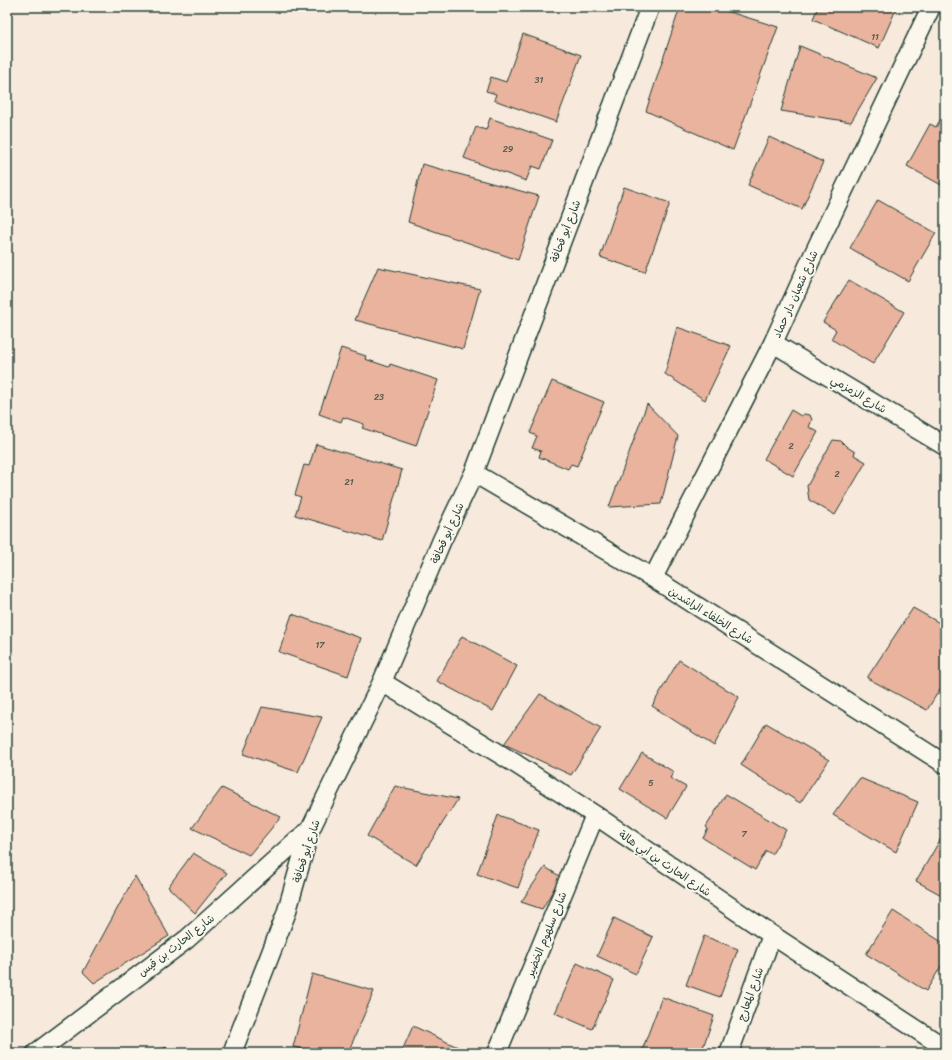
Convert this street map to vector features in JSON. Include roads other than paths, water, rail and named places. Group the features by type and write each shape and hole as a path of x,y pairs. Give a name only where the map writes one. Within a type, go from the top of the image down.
{"street":[{"name":"شارع أبو قحافة","path":"232,1053 286,914 310,830 382,682 442,540 474,473 650,7"},
{"name":"شارع شعبان دار حماد","path":"653,578 773,343 813,255 931,7"},
{"name":"شارع الزمزمي","path":"773,343 945,446"},
{"name":"شارع الخلفاء الراشدين","path":"474,473 653,578 945,764"},
{"name":"شارع الحارث بن أبي هالة","path":"382,682 516,764 595,815 772,935 945,1048"},
{"name":"شارع سلهوم الخضير","path":"498,1053 595,815"},
{"name":"شارع الحارث بن قيس","path":"36,1053 187,938 310,830"},
{"name":"شارع المعارج","path":"729,1053 772,935"}]}
